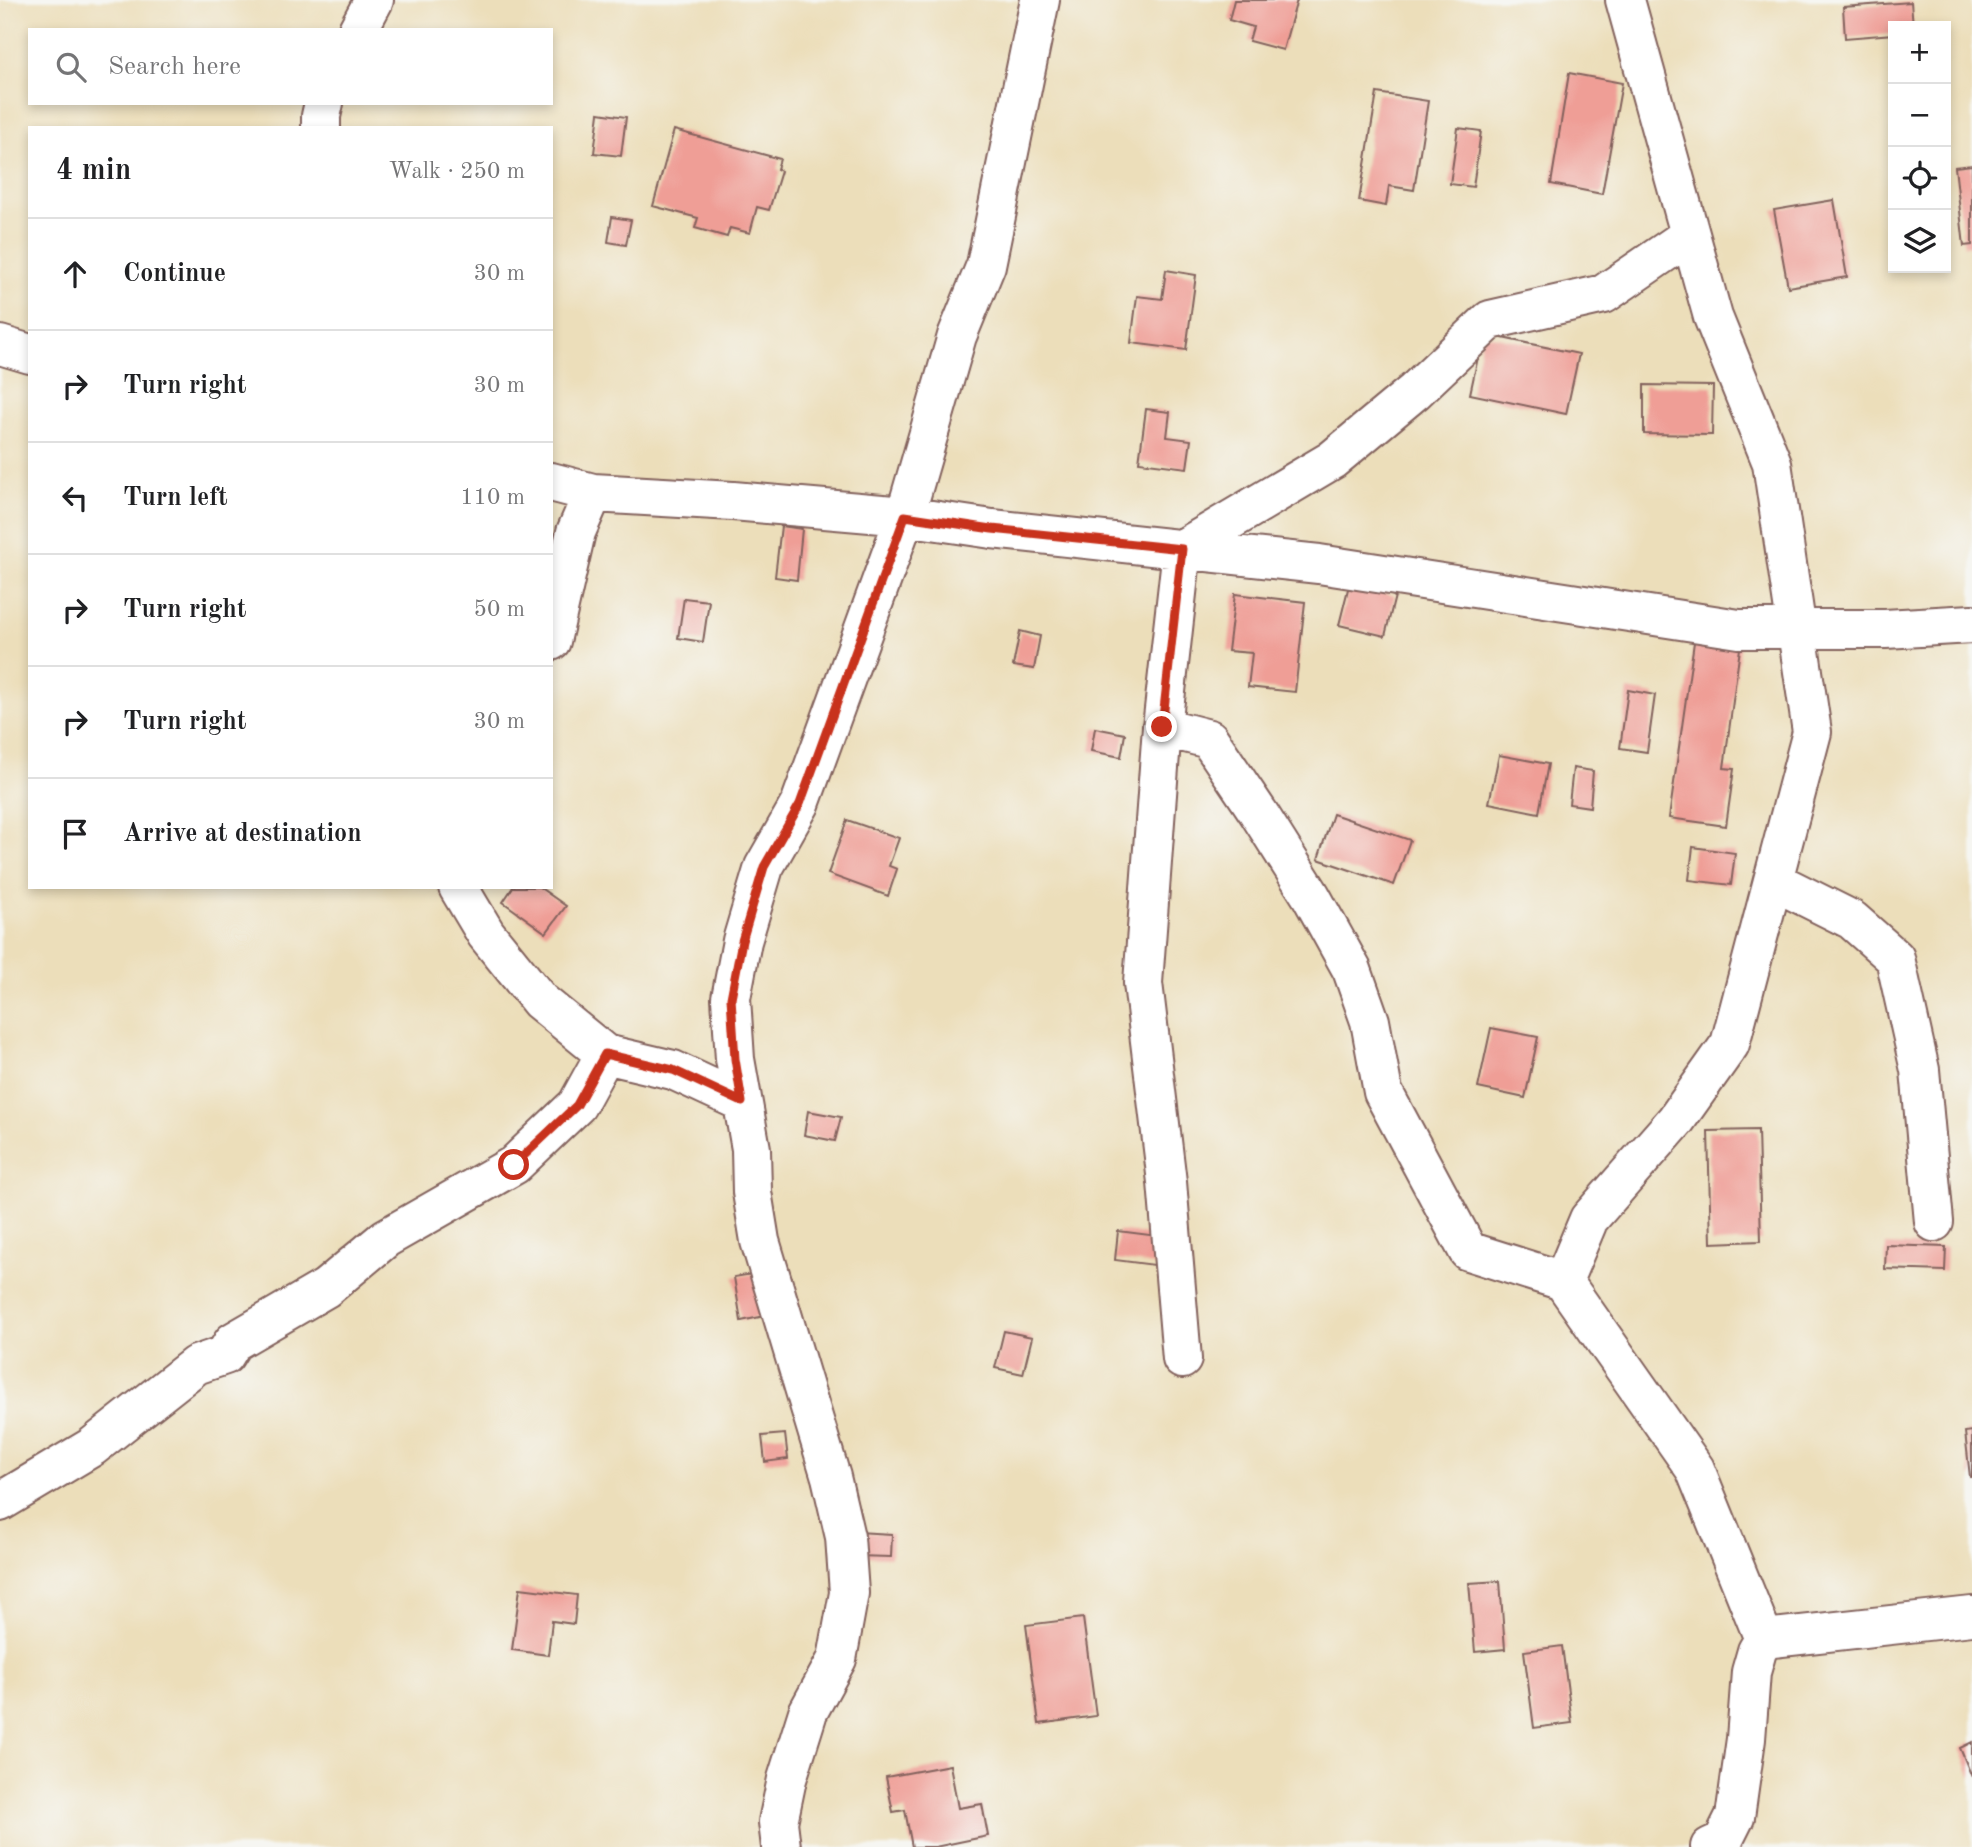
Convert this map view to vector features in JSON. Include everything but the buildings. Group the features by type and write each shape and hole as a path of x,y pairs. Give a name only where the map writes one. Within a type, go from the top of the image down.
{"street":[{"path":"359,28 374,0"},
{"path":"781,1847 778,1822 787,1779 808,1712 837,1659 849,1593 845,1537 831,1476 760,1241 751,1192 751,1149 735,1059 731,998 742,941 764,867 800,804 905,516 957,336 986,265 1040,0"},
{"path":"1563,1281 1589,1219 1676,1120 1730,1044 1812,732 1772,463 1713,317 1626,0"},
{"path":"321,126 324,105"},
{"path":"1182,549 1332,460 1416,391 1490,320 1604,294 1690,235"},
{"path":"0,345 28,353"},
{"path":"553,483 593,493 733,500 905,516 992,529 1319,564 1739,629 1885,629 1972,624"},
{"path":"553,633 576,532 593,493"},
{"path":"1182,549 1162,727 1143,983 1167,1182 1182,1359"},
{"path":"1162,727 1209,739 1311,895 1356,982 1370,1021 1383,1092 1468,1251 1563,1281 1695,1469 1764,1639"},
{"path":"1774,881 1852,920 1895,958 1920,1070 1934,1222"},
{"path":"459,889 486,934 540,1001 605,1054 673,1070 742,1102"},
{"path":"0,1502 92,1447 196,1366 225,1355 233,1342 326,1287 386,1238 514,1165 577,1105 605,1054"},
{"path":"1764,1639 1972,1616"},
{"path":"1710,1847 1723,1841 1735,1817 1746,1739 1751,1672 1757,1651 1764,1639"}],"route":[{"path":"514,1165 577,1105 605,1054 673,1070 742,1102 735,1059 731,998 742,941 764,867 800,804 905,516 992,529 1182,549 1162,727"}]}
